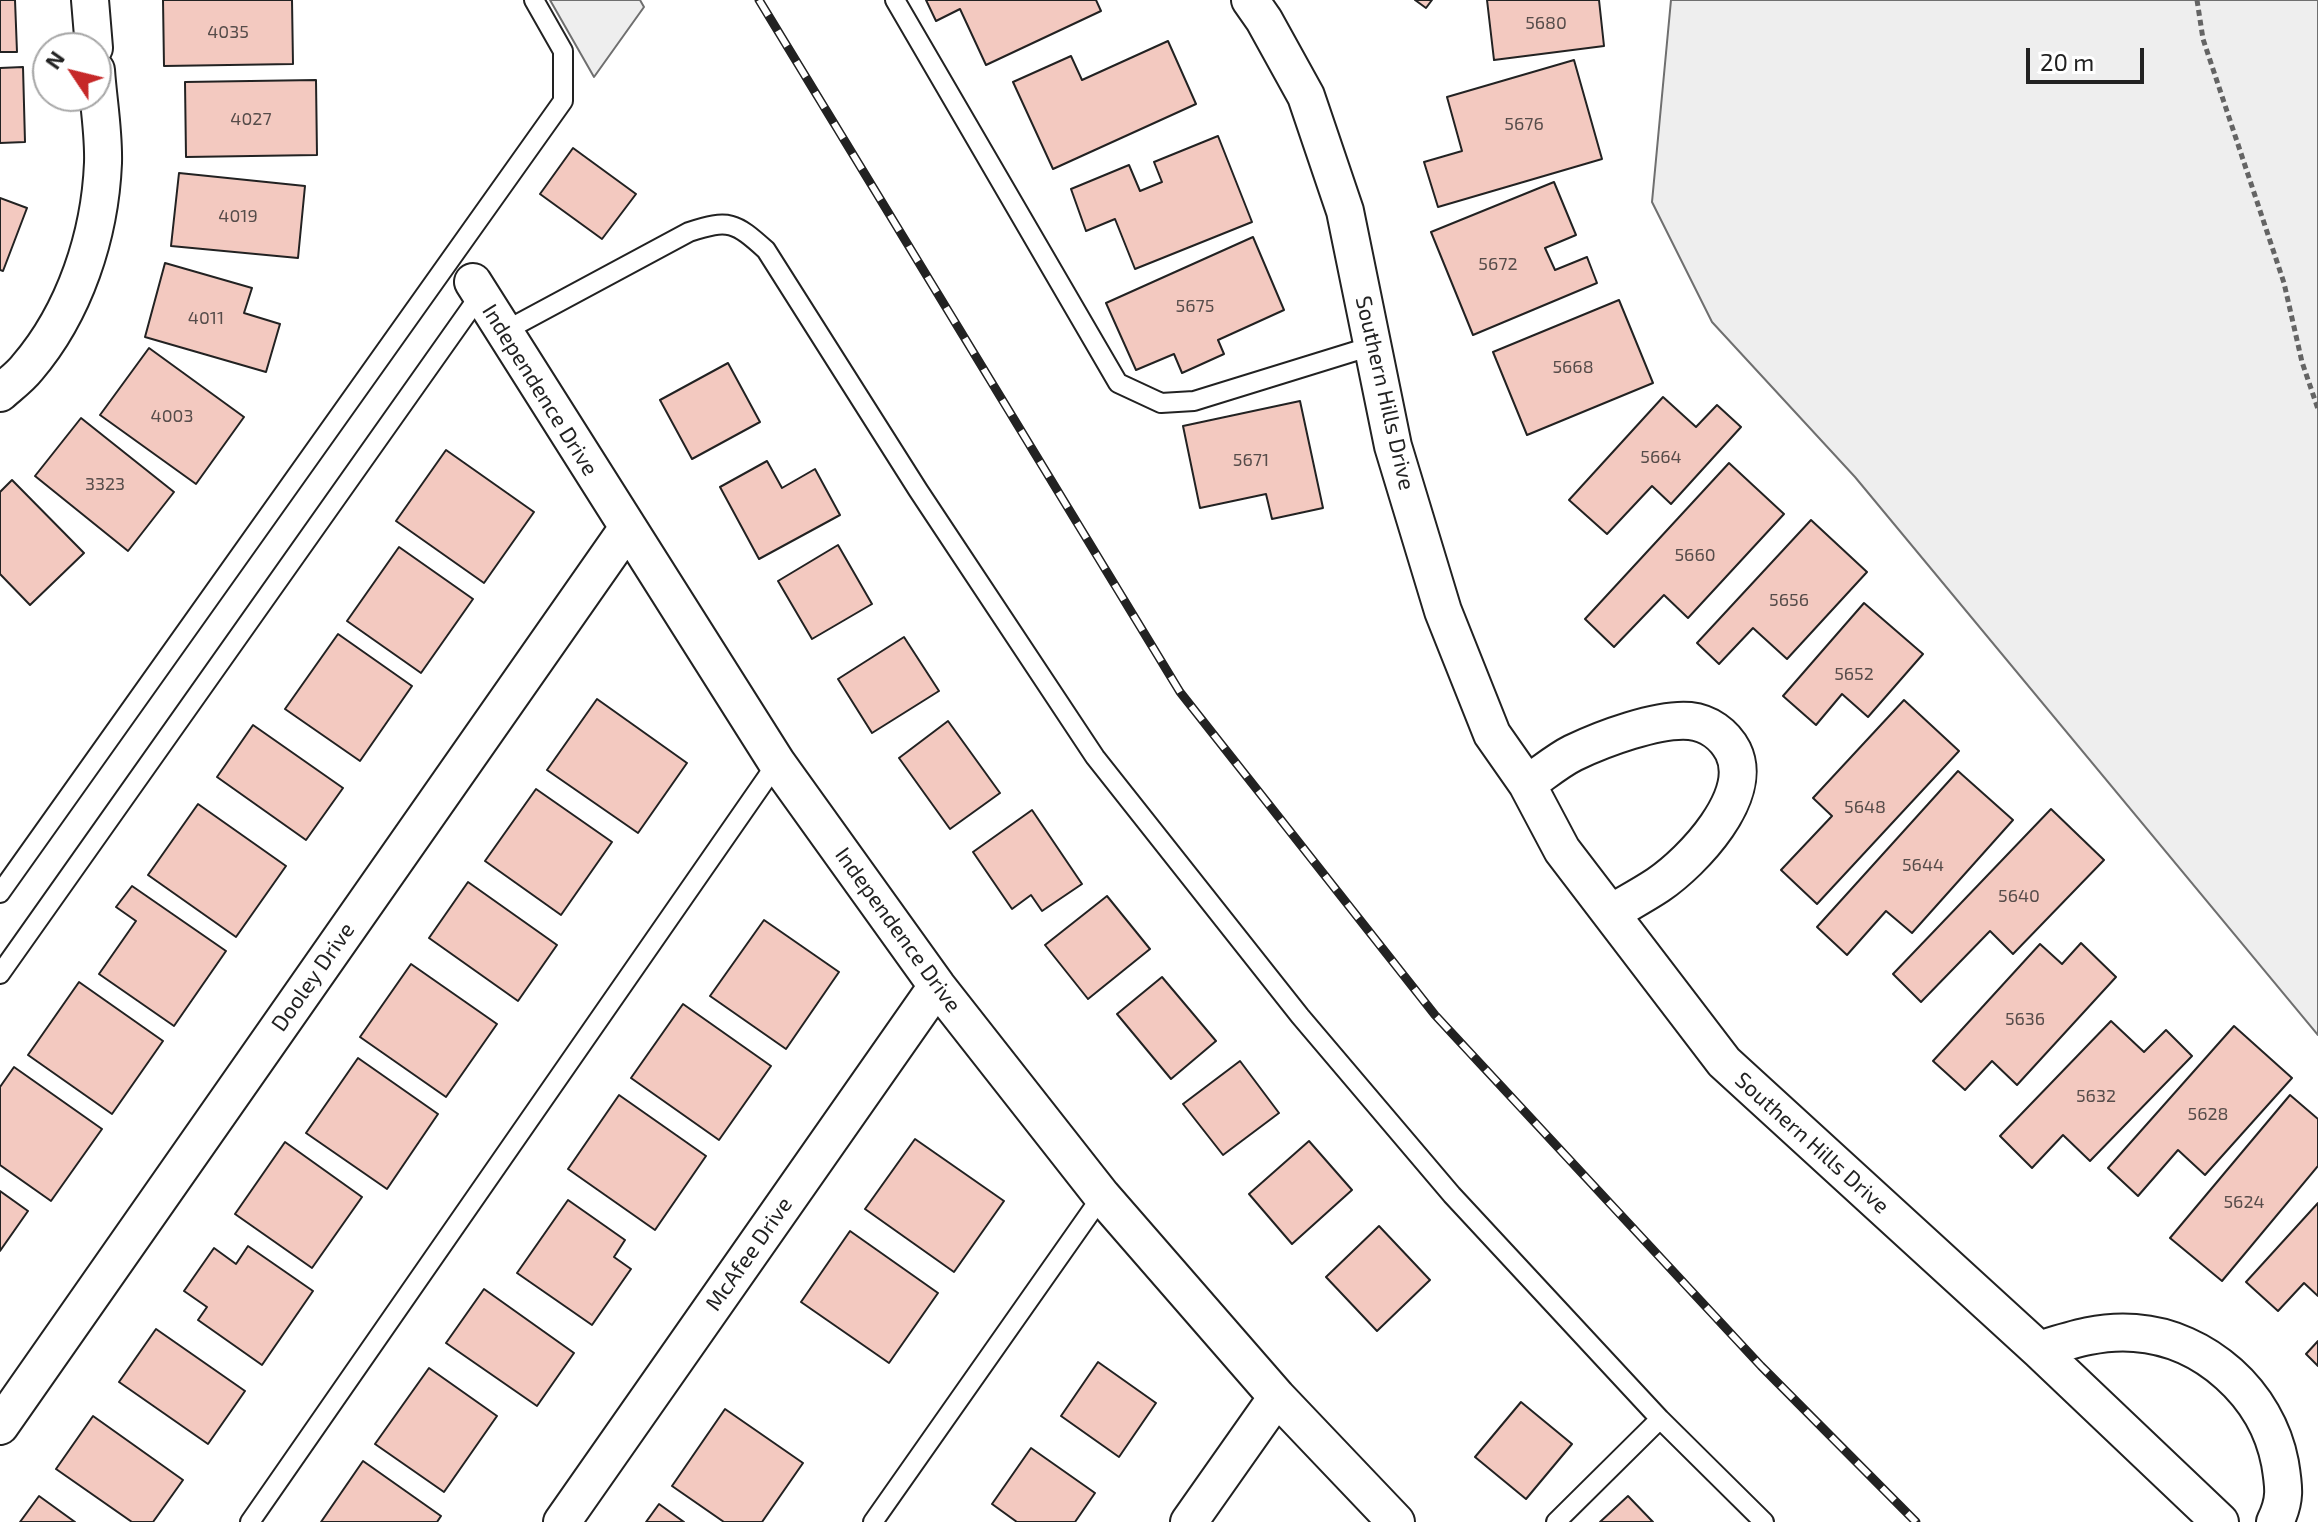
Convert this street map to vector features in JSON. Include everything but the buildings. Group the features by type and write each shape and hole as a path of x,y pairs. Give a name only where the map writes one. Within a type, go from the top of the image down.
{"street":[{"path":"90,0 93,32"},
{"name":"Southern Hills Drive","path":"1250,0 1306,96 1345,211 1393,446 1443,611 1492,734 1527,784 1562,850 1724,1062 2039,1350 2220,1522"},
{"path":"0,393 27,368 60,319 85,265 98,215 103,160 99,112"},
{"name":"Independence Drive","path":"476,288 777,763 937,986 1102,1196 1277,1397 1396,1522"},
{"name":"Dooley Drive","path":"0,1426 627,529"},
{"path":"1527,784 1572,754 1605,740 1676,721 1704,724 1720,733 1731,748 1738,765 1736,793 1712,832 1660,884 1611,913"},
{"name":"McAfee Drive","path":"562,1522 937,986"},
{"path":"2039,1350 2109,1332 2137,1333 2164,1338 2214,1362 2235,1379 2253,1400 2277,1449 2284,1504 2275,1522"},
{"path":"1189,1522 1277,1397"}],"lane":[{"path":"0,893 563,101 563,51 534,0"},
{"path":"895,0 1118,383 1161,403 1194,401 1372,346"},
{"path":"503,332 689,232 709,225 719,222 743,229 766,250 918,490 1095,757 1300,1016 1452,1195 1660,1419 1764,1522"},
{"path":"0,974 476,288"},
{"path":"250,1522 777,763"},
{"path":"873,1522 1102,1196"},
{"path":"1556,1522 1660,1419"}],"path":[{"path":"2197,0 2203,39 2284,283 2302,362 2318,409"}],"shaded area":[{"path":"550,0 640,0 644,7 594,77"},
{"path":"1671,0 2318,0 2318,1035 1855,477 1712,322 1652,202"}],"railway":[{"path":"759,0 1180,692 1435,1015 1761,1366 1916,1522"}]}
